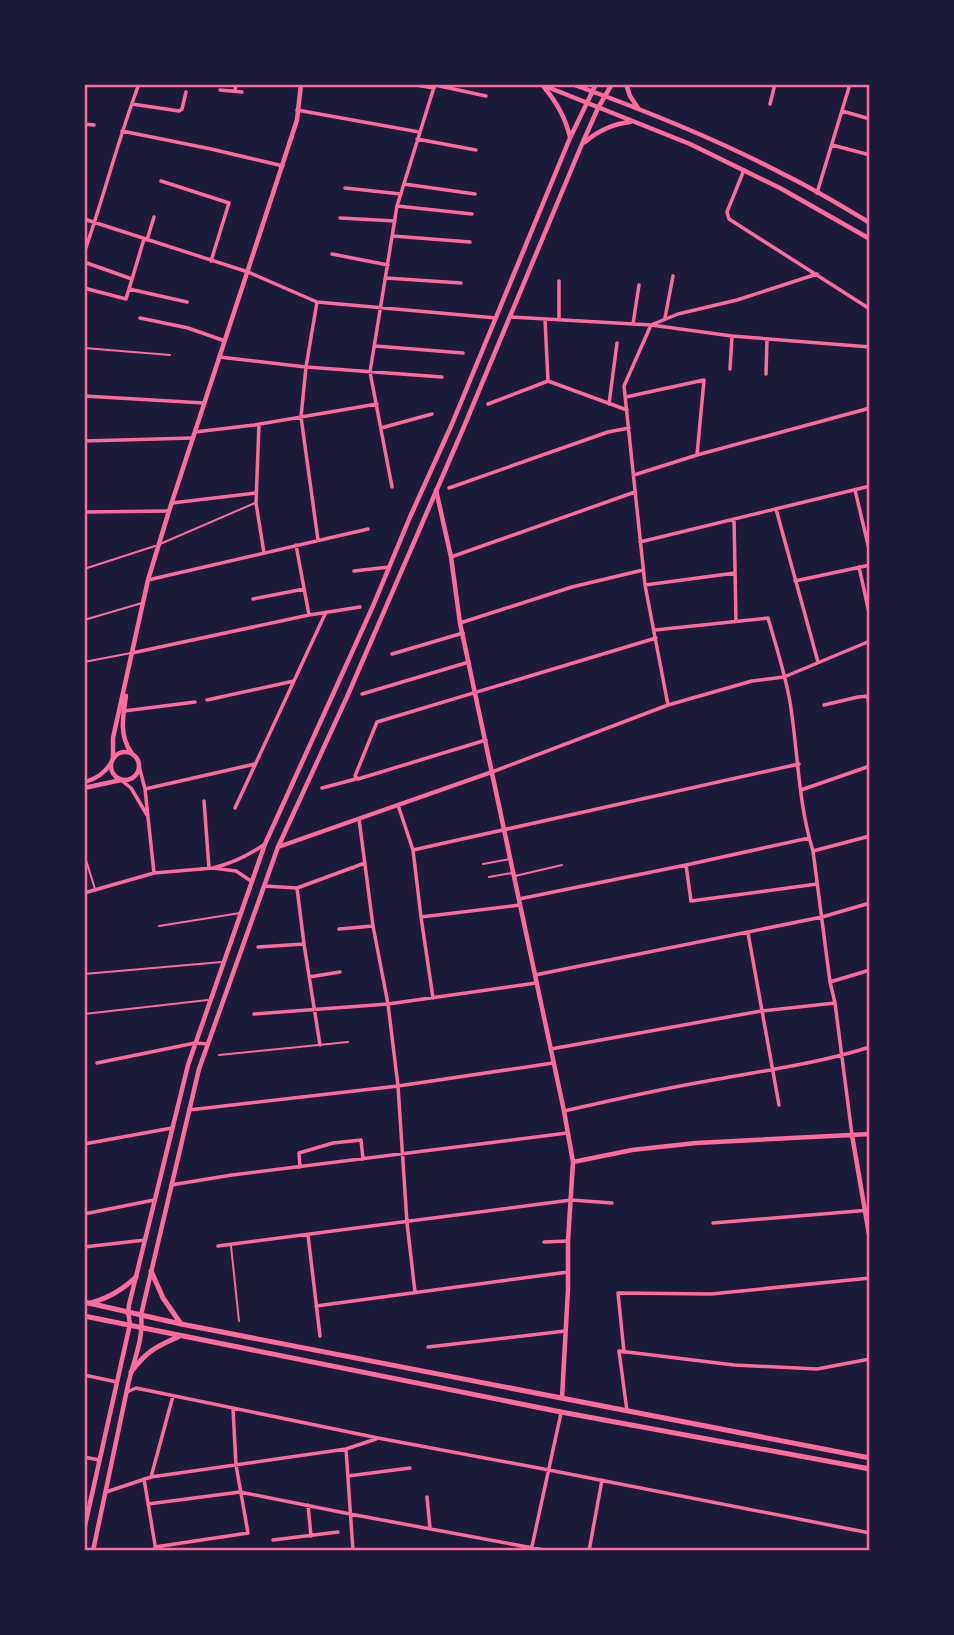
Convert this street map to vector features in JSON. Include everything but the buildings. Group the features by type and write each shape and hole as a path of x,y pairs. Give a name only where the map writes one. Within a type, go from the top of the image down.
{"main road":[{"path":"84,788 132,778 137,773 138,759 124,741 124,711 132,653 148,580 297,120 301,84"},
{"path":"572,84 639,109 785,174 870,223"},
{"path":"84,1530 130,1324 128,1312 188,1065 251,881 452,424 570,138 596,84"},
{"path":"93,1551 131,1372 141,1339 141,1315 200,1069 264,886 278,847 511,317 582,144 612,84"},
{"path":"626,84 639,109"},
{"path":"542,85 690,144 780,188 870,239"},
{"path":"542,85 563,114 570,138"},
{"path":"582,144 596,132 614,124 634,121"},
{"path":"452,424 463,429"},
{"path":"436,491 451,557 460,623 573,1162 562,1398"},
{"path":"121,780 113,773 113,738 128,678"},
{"path":"84,782 103,774 121,752 132,754"},
{"path":"278,847 492,772"},
{"path":"573,1162 632,1150 696,1143 870,1134"},
{"path":"852,1135 867,1210 870,1240"},
{"path":"151,1271 163,1298 181,1324"},
{"path":"87,1303 107,1298 136,1277"},
{"path":"87,1303 181,1324 870,1458"},
{"path":"84,1316 561,1412 870,1469"},
{"path":"131,1372 142,1357 180,1336"}],"street":[{"path":"84,253 139,84"},
{"path":"235,91 236,84"},
{"path":"410,84 486,96"},
{"path":"770,104 775,84"},
{"path":"817,193 850,84"},
{"path":"392,487 370,372 397,206 434,86"},
{"path":"220,90 242,92"},
{"path":"132,104 179,111 186,92"},
{"path":"297,110 419,132"},
{"path":"842,111 870,119"},
{"path":"84,124 94,125"},
{"path":"122,131 282,166"},
{"path":"417,139 476,150"},
{"path":"832,145 870,155"},
{"path":"744,170 727,212 729,219 870,309"},
{"path":"161,181 229,203 211,261"},
{"path":"404,184 475,194"},
{"path":"345,188 401,194"},
{"path":"397,206 472,214"},
{"path":"84,288 126,299 154,217"},
{"path":"340,218 395,221"},
{"path":"84,219 248,272 317,302 496,318"},
{"path":"393,236 470,242"},
{"path":"332,254 388,265"},
{"path":"84,262 132,279"},
{"path":"668,705 645,585 624,386 651,325 678,314 737,300 817,274"},
{"path":"664,320 673,276"},
{"path":"386,278 461,283"},
{"path":"559,281 559,320"},
{"path":"633,324 639,285"},
{"path":"129,289 187,302"},
{"path":"317,302 306,367 302,417 317,540"},
{"path":"511,317 651,325 732,336 870,347"},
{"path":"140,318 188,328 225,341"},
{"path":"545,319 548,381"},
{"path":"730,369 732,336"},
{"path":"766,374 767,339"},
{"path":"610,404 617,343"},
{"path":"374,346 463,353"},
{"path":"219,357 306,367 442,377"},
{"path":"626,397 704,380 698,455"},
{"path":"488,404 548,381 627,410"},
{"path":"84,396 204,402"},
{"path":"84,441 194,435 377,404"},
{"path":"634,475 870,408"},
{"path":"381,428 432,414"},
{"path":"259,424 256,503 264,553"},
{"path":"449,488 608,432 629,428"},
{"path":"640,542 870,486"},
{"path":"855,489 870,552"},
{"path":"451,557 635,492"},
{"path":"171,503 256,493"},
{"path":"776,509 818,662"},
{"path":"84,512 169,511"},
{"path":"734,519 736,621"},
{"path":"148,580 368,529"},
{"path":"296,545 309,615"},
{"path":"795,581 870,565"},
{"path":"354,571 389,566"},
{"path":"859,568 870,617"},
{"path":"460,623 572,587 643,570"},
{"path":"645,585 735,573"},
{"path":"253,599 304,589"},
{"path":"132,653 309,615 360,607"},
{"path":"235,808 326,612"},
{"path":"655,630 768,618 790,699 852,1135"},
{"path":"392,654 463,633"},
{"path":"356,779 374,724 380,720 656,638"},
{"path":"492,772 668,705 752,681 784,677 870,641"},
{"path":"362,694 469,662"},
{"path":"207,700 294,681"},
{"path":"824,705 858,696 869,696 870,716"},
{"path":"124,711 195,702"},
{"path":"322,788 486,740"},
{"path":"145,789 255,764"},
{"path":"413,850 799,764"},
{"path":"139,766 145,789 154,873"},
{"path":"801,790 870,766"},
{"path":"121,780 131,788 148,817"},
{"path":"204,801 211,868"},
{"path":"398,805 413,850 433,998"},
{"path":"359,819 398,1086 407,1223 415,1292"},
{"path":"813,850 870,836"},
{"path":"421,917 519,902 809,838"},
{"path":"211,868 240,859 265,844"},
{"path":"264,886 297,888 365,863"},
{"path":"686,865 691,901 817,884"},
{"path":"84,893 154,873 211,868 236,871 251,881"},
{"path":"297,888 320,1045"},
{"path":"535,975 748,933 822,917 870,903"},
{"path":"339,929 373,926"},
{"path":"748,933 779,1105"},
{"path":"258,947 304,944"},
{"path":"830,982 870,970"},
{"path":"309,977 340,972"},
{"path":"254,1014 388,1004 536,983"},
{"path":"550,1049 761,1011 835,1003"},
{"path":"97,1063 195,1044 209,1044"},
{"path":"564,1111 842,1056 870,1047"},
{"path":"190,1110 398,1086 553,1063"},
{"path":"84,1144 173,1128"},
{"path":"171,1185 567,1133"},
{"path":"300,1167 299,1153 333,1143 361,1140 363,1159"},
{"path":"84,1214 155,1200"},
{"path":"218,1246 571,1200 612,1203"},
{"path":"713,1223 867,1210"},
{"path":"308,1235 320,1336"},
{"path":"84,1247 145,1240"},
{"path":"544,1242 569,1241"},
{"path":"316,1306 568,1272"},
{"path":"627,1411 618,1293 711,1294 870,1278"},
{"path":"428,1348 565,1331"},
{"path":"621,1352 734,1365 817,1369 870,1359"},
{"path":"84,1375 117,1382"},
{"path":"127,1392 136,1388 173,1395 378,1438 870,1533"},
{"path":"151,1477 173,1395"},
{"path":"144,1479 155,1549 247,1533 236,1465 233,1409"},
{"path":"532,1549 561,1412"},
{"path":"105,1492 151,1477 346,1449 378,1438"},
{"path":"346,1449 353,1551"},
{"path":"84,1457 99,1460"},
{"path":"348,1476 410,1468"},
{"path":"589,1551 602,1480"},
{"path":"148,1504 240,1492 549,1551"},
{"path":"427,1497 430,1528"},
{"path":"308,1505 311,1536"},
{"path":"272,1540 338,1532"}],"lane":[{"path":"84,348 170,355"},
{"path":"84,569 159,545 256,503"},
{"path":"84,620 144,602"},
{"path":"84,662 132,653"},
{"path":"84,855 95,890"},
{"path":"483,864 510,859"},
{"path":"489,877 562,865"},
{"path":"159,926 240,913"},
{"path":"84,974 223,962"},
{"path":"84,1014 210,1000"},
{"path":"219,1055 348,1042"},
{"path":"231,1245 239,1321"}]}
